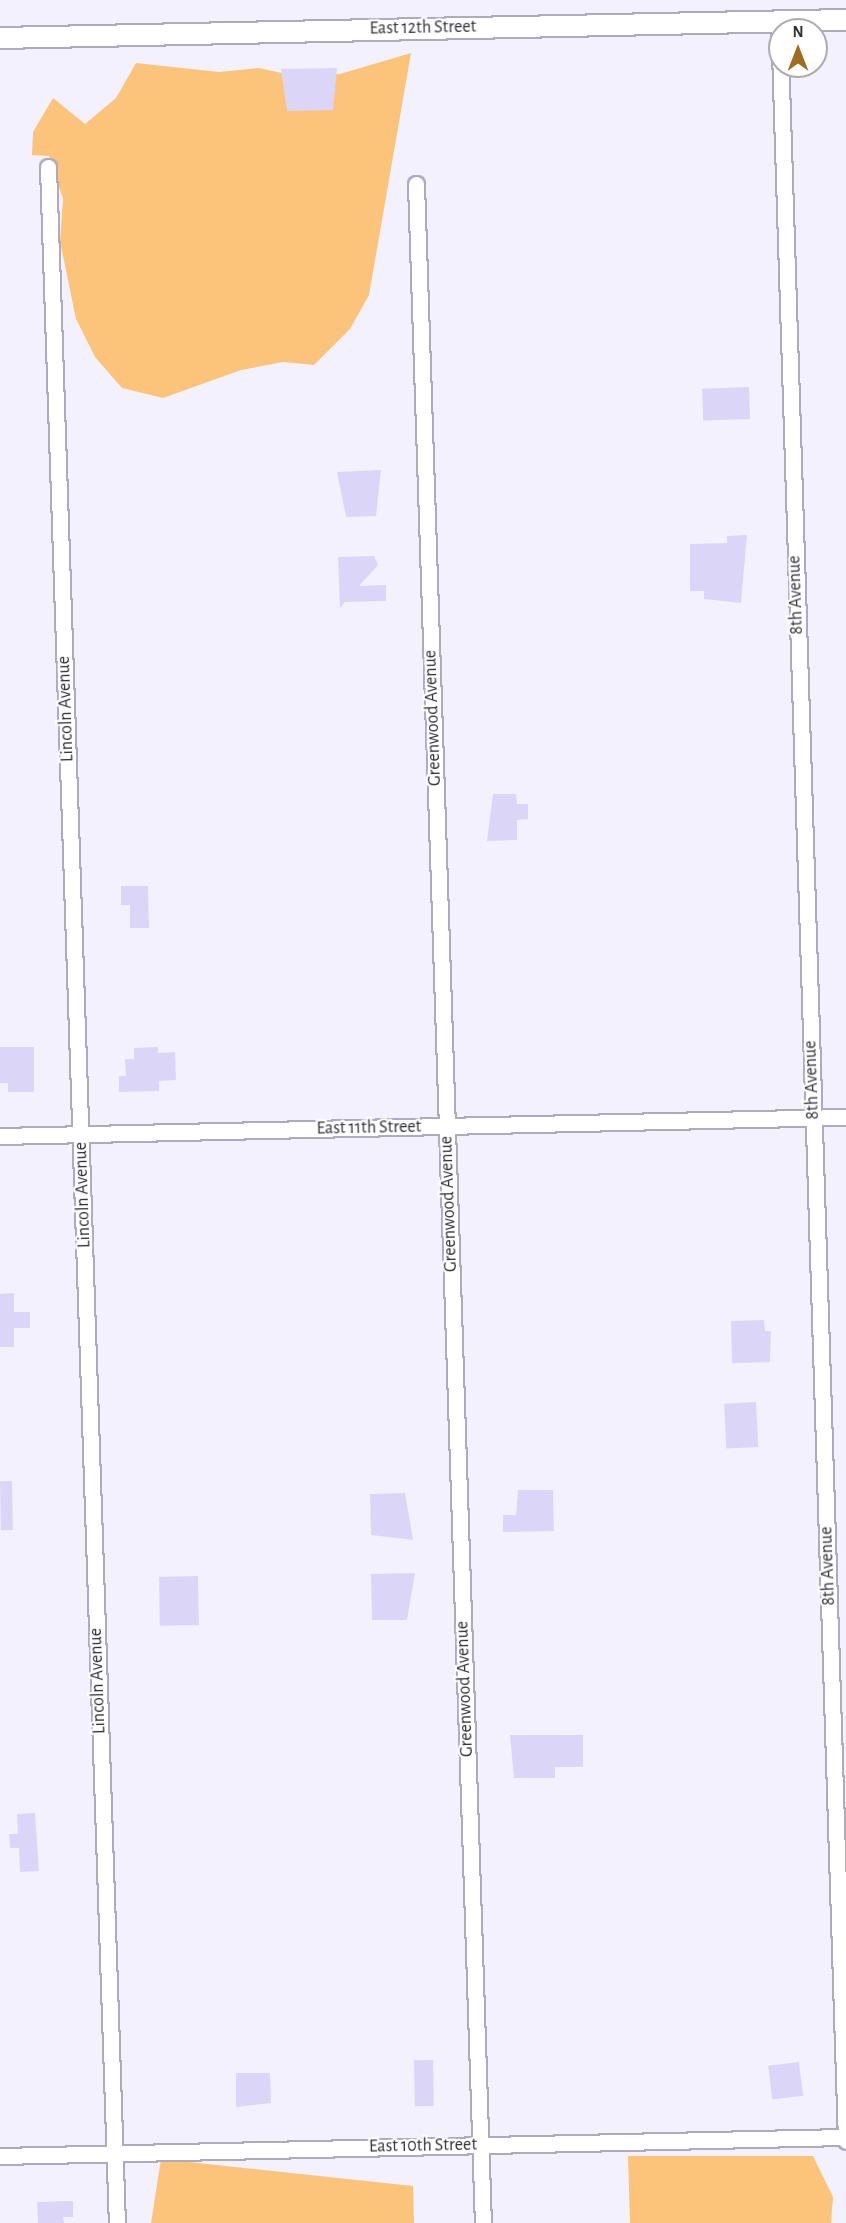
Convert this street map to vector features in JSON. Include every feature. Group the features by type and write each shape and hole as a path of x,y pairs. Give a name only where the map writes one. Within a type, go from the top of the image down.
{"street":[{"name":"East 12th Street","path":"0,38 768,20"},
{"name":"East 12th Street","path":"828,20 846,20"},
{"name":"8th Avenue","path":"780,78 846,2138"},
{"name":"Lincoln Avenue","path":"48,167 117,2223"},
{"name":"Greenwood Avenue","path":"416,184 483,2223"},
{"name":"East 11th Street","path":"0,1136 846,1117"},
{"name":"East 10th Street","path":"0,2156 846,2138"}],"shaded area":[{"path":"411,53 369,295 350,329 314,365 283,362 241,370 163,398 122,388 95,357 76,319 60,241 63,199 49,156 32,155 33,132 53,98 85,124 116,98 136,63 219,72 259,68 300,77 340,74"},
{"path":"628,2156 813,2156 833,2197 831,2223 630,2223"},
{"path":"161,2159 413,2186 414,2223 151,2223"}],"building":[{"path":"337,68 333,110 287,111 281,69"},
{"path":"749,387 750,419 703,421 702,389"},
{"path":"381,470 376,516 346,517 337,472"},
{"path":"747,535 741,603 704,599 704,591 690,591 690,544 727,543 727,536"},
{"path":"374,556 378,565 359,586 386,585 386,601 345,602 340,608 338,557"},
{"path":"493,794 516,794 517,804 528,804 528,819 517,820 517,840 487,841"},
{"path":"121,886 148,886 149,928 130,928 130,905 121,905"},
{"path":"0,1047 34,1047 34,1092 8,1092 8,1083 0,1083"},
{"path":"158,1047 158,1053 175,1052 176,1080 159,1081 159,1091 119,1092 119,1076 126,1076 125,1059 134,1059 134,1048"},
{"path":"14,1293 14,1312 30,1312 30,1328 14,1328 14,1347 0,1347 0,1294"},
{"path":"764,1320 765,1331 771,1331 770,1362 732,1363 731,1321"},
{"path":"756,1402 758,1447 726,1449 724,1404"},
{"path":"0,1481 12,1481 13,1530 1,1530"},
{"path":"518,1490 553,1490 554,1531 503,1532 503,1515 516,1515"},
{"path":"405,1493 413,1540 371,1535 370,1494"},
{"path":"415,1573 407,1620 372,1620 371,1574"},
{"path":"198,1576 199,1625 160,1626 159,1577"},
{"path":"510,1735 583,1735 583,1767 555,1767 555,1778 514,1778"},
{"path":"35,1813 39,1871 20,1872 19,1848 10,1848 9,1834 18,1834 17,1814"},
{"path":"414,2060 433,2060 434,2106 415,2106"},
{"path":"799,2062 803,2096 772,2100 768,2066"},
{"path":"236,2073 270,2073 271,2103 236,2107"},
{"path":"73,2201 73,2217 63,2217 64,2223 38,2223 37,2202"}]}
